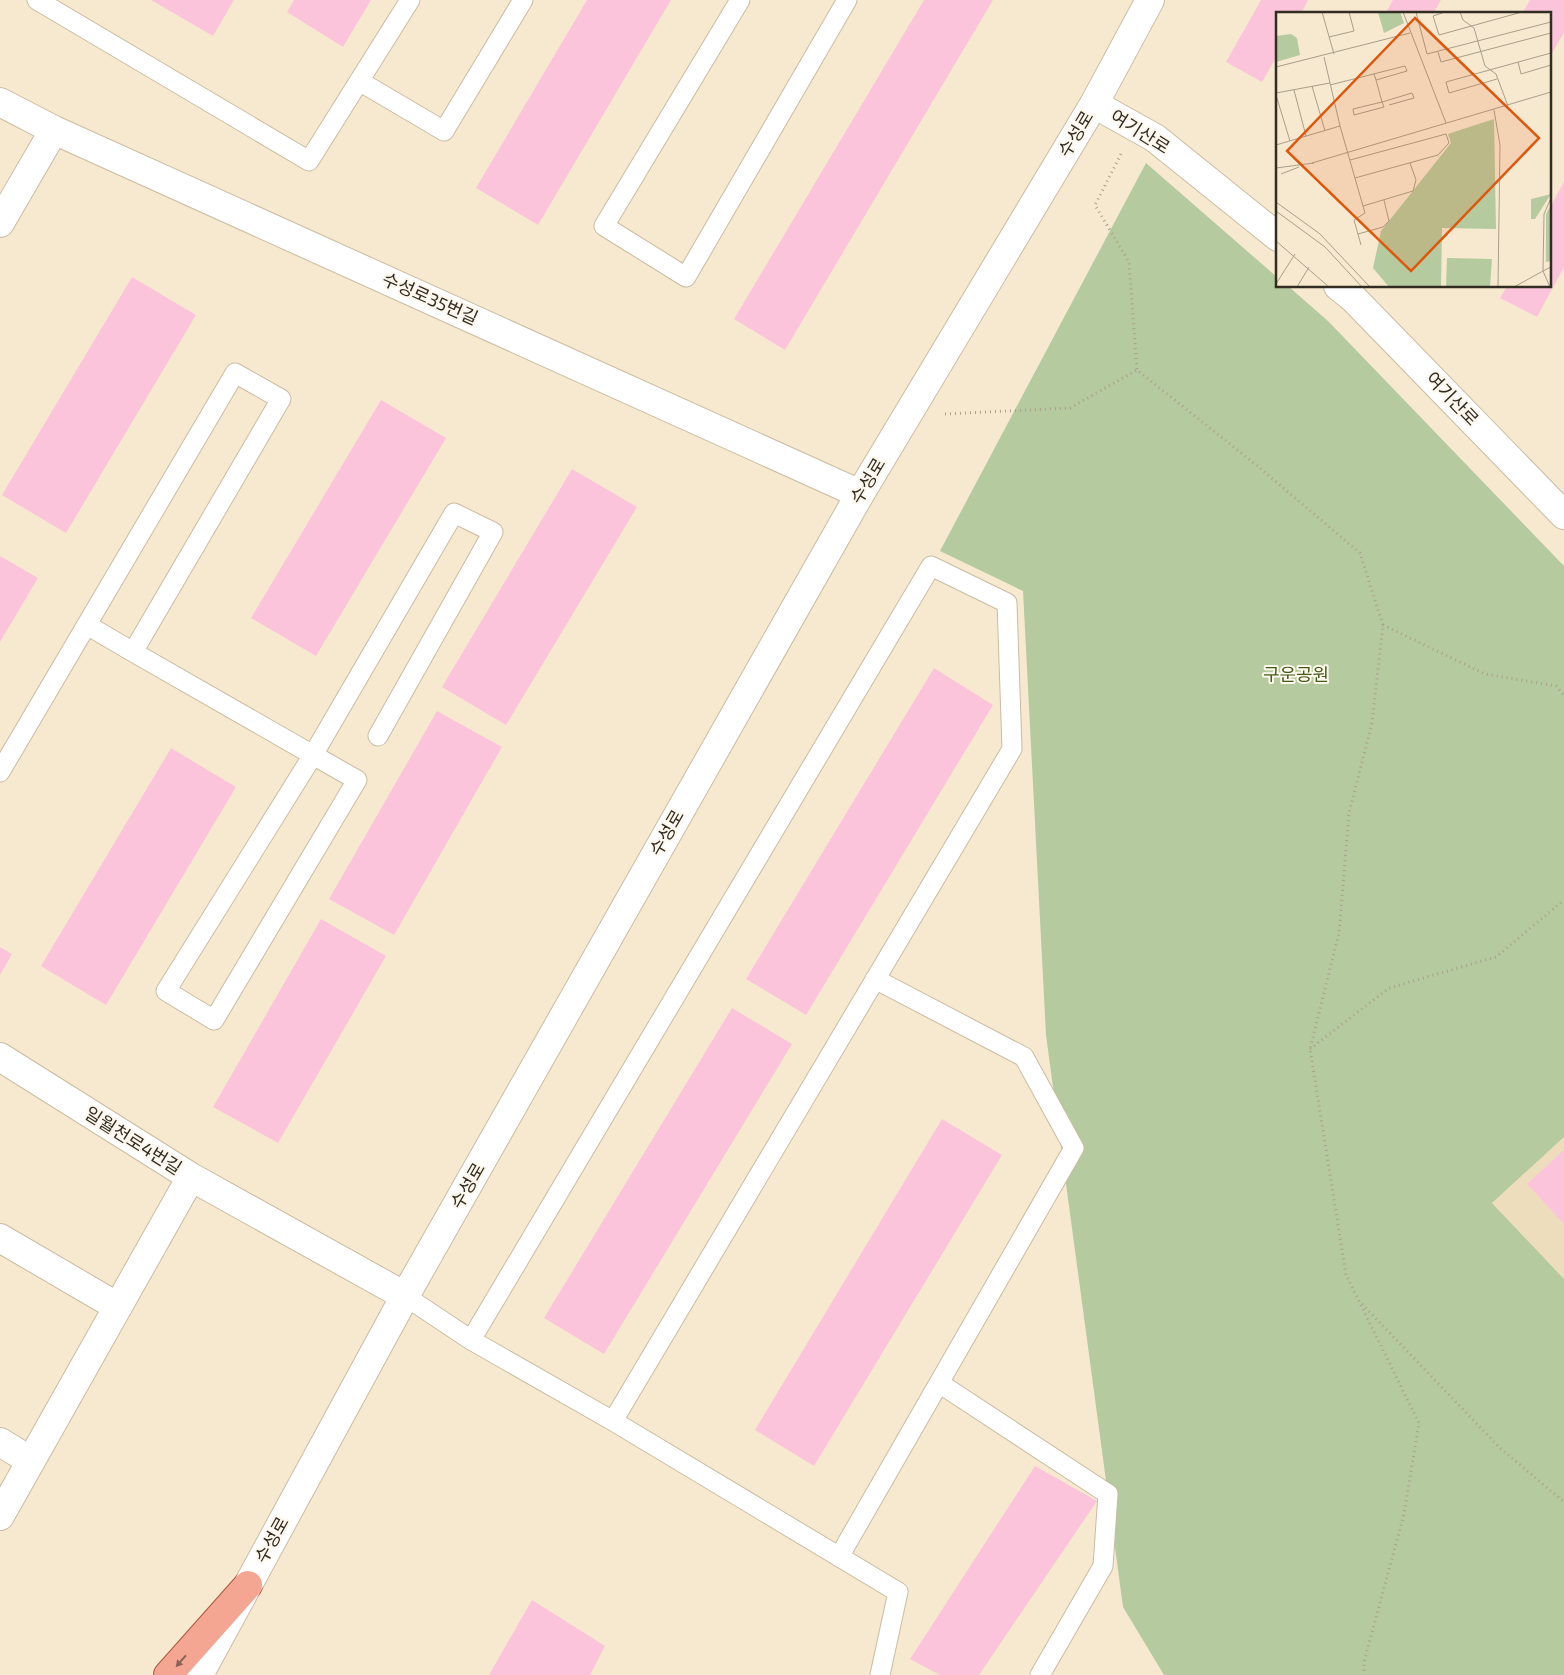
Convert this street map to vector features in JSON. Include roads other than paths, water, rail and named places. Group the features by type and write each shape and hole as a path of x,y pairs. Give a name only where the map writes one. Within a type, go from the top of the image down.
{"main road":[{"path":"168,1675 248,1585"}],"street":[{"name":"수성로","path":"199,1675 405,1296 860,494 1094,104 1150,0"},
{"name":"수성로35번길","path":"0,102 54,130 860,494"},
{"name":"여기산로","path":"1094,104 1155,138 1276,235"},
{"path":"0,222 54,130"},
{"name":"여기산로","path":"1340,288 1353,298 1564,515"},
{"name":"일월천로4번길","path":"0,1057 191,1177 0,1516"},
{"path":"191,1177 405,1296"},
{"path":"0,1238 118,1307"},
{"path":"0,1442 31,1461"}],"lane":[{"path":"37,0 309,161 410,0"},
{"path":"359,81 444,131 523,0"},
{"path":"740,0 604,226 686,277 847,0"},
{"path":"0,772 236,373 281,399 133,652"},
{"path":"87,625 133,652 313,755 357,780 214,1020 166,991 313,755 454,512 493,532 378,736"},
{"path":"471,1340 931,566 1007,602 1012,749 613,1422"},
{"path":"839,1557 1074,1148 1024,1057 875,979"},
{"path":"405,1296 471,1340 613,1422 898,1592 880,1675"},
{"path":"939,1383 1108,1494 1103,1566 1040,1675"}],"park label":[{"name":"구운공원","path":"1296,675"}]}
